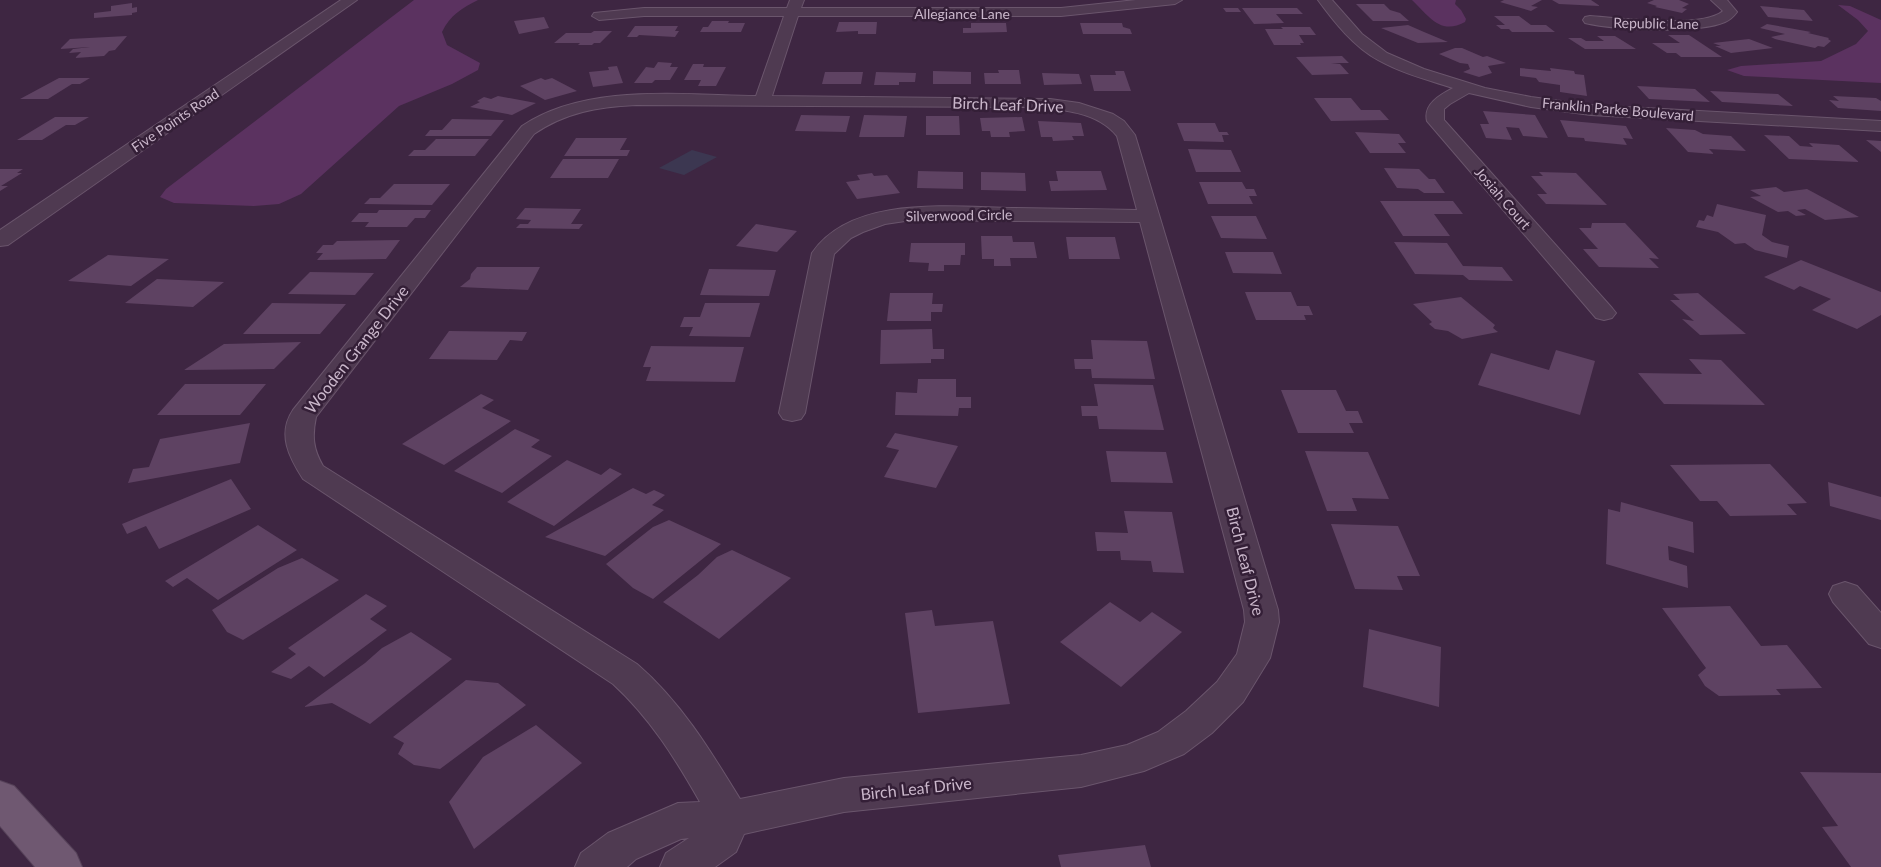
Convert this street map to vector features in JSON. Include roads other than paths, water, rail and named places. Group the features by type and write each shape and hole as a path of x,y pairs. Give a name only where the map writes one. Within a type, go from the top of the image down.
{"main road":[{"path":"0,798 60,867"}],"street":[{"name":"Five Points Road","path":"0,240 350,0"},
{"name":"Allegiance Lane","path":"598,16 634,12 795,6 1061,12 1176,0"},
{"name":"Franklin Parke Boulevard","path":"1325,0 1357,38 1374,51 1418,72 1467,88 1522,100 1591,110 1881,126"},
{"name":"Republic Lane","path":"1590,20 1690,25 1709,23 1721,20 1730,12 1718,0"},
{"path":"762,101 795,6"},
{"name":"Josiah Court","path":"1467,88 1436,107 1433,114 1436,122 1604,313"},
{"name":"Wooden Grange Drive","path":"726,829 666,713 645,690 625,674 313,472 301,454 298,438 303,416 308,408 528,130 537,123 551,115 571,108 617,100 762,101"},
{"name":"Birch Leaf Drive","path":"681,867 726,829 844,795 1081,771 1130,760 1171,743 1199,722 1230,692 1243,675 1253,658 1262,622 1261,610 1124,130 1109,119 1082,108 1023,102 762,101"},
{"name":"Silverwood Circle","path":"792,413 823,253 830,244 853,229 892,217 926,213 1150,216"},
{"path":"1845,594 1881,635"},
{"name":"Birch Leaf Drive","path":"596,867 622,846 678,821 726,829"}]}
